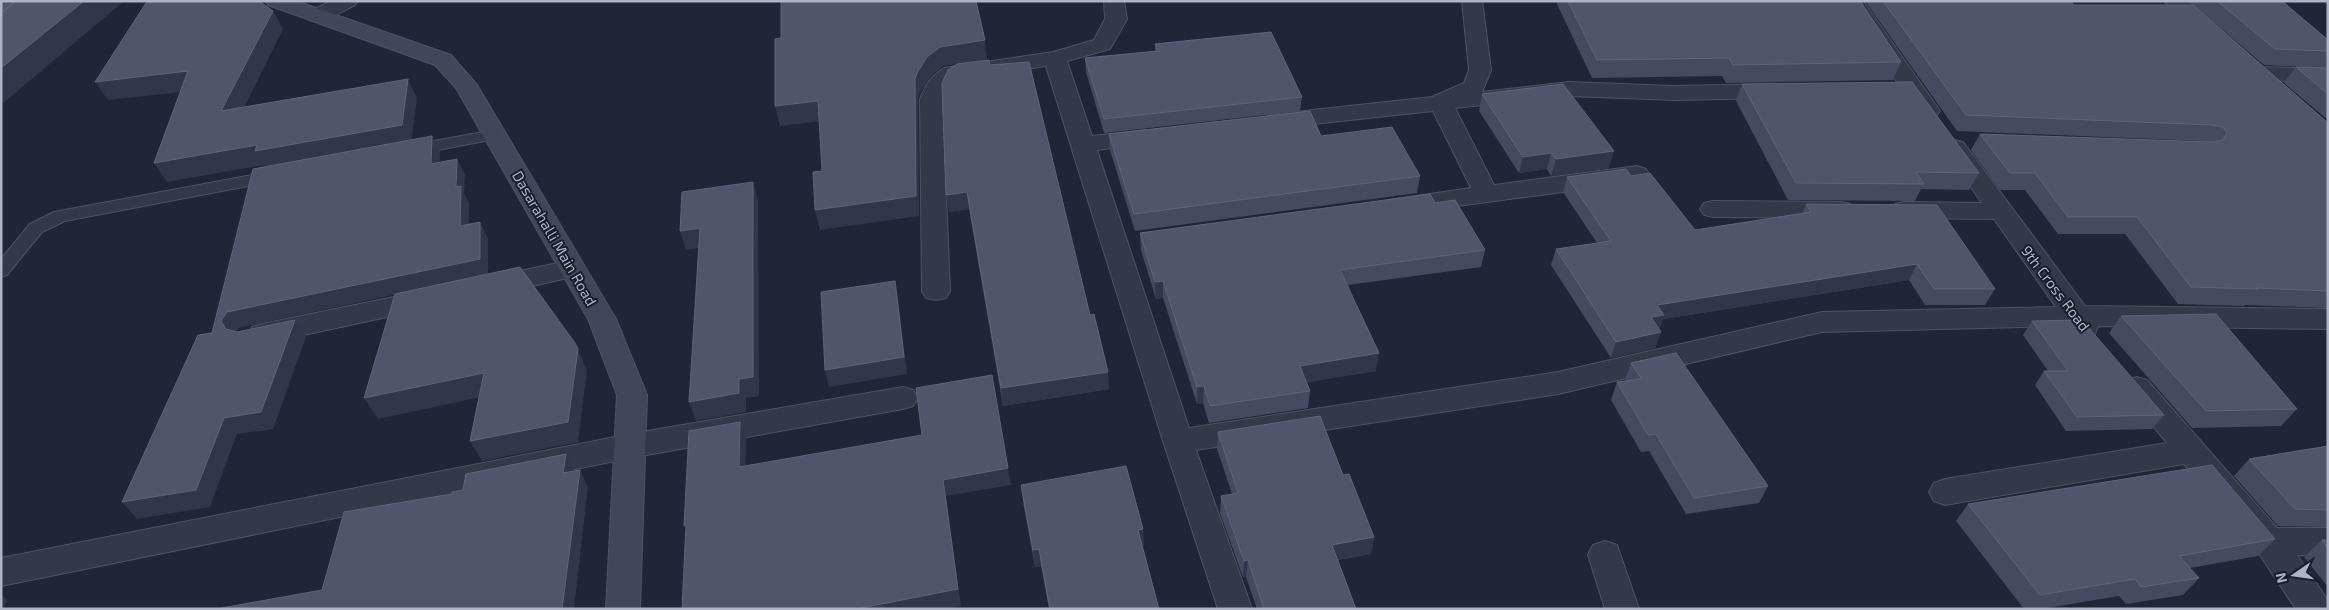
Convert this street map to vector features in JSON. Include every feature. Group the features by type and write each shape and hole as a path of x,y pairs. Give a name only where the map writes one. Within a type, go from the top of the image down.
{"street":[{"name":"Dasarahalli Main Road","path":"275,1 443,60 466,85 602,319 632,395 623,609"},
{"path":"316,16 348,1"},
{"path":"936,291 931,99 939,81 952,73 1056,58 1102,44 1116,20 1114,1"},
{"path":"1440,102 1474,87 1480,70 1472,1"},
{"name":"9th Cross Road","path":"1852,1 1902,89 1949,140 2075,316 2101,346"},
{"path":"2174,1 2223,44"},
{"path":"1056,58 1084,144 1124,243 1178,440 1235,609"},
{"path":"2279,93 2251,68 2328,76"},
{"path":"1252,124 1569,89 1674,93 1794,91"},
{"path":"1440,102 1486,194"},
{"path":"1084,144 1173,134"},
{"path":"1949,140 1978,141"},
{"path":"1378,209 1636,174"},
{"path":"1713,209 1999,211"},
{"path":"249,337 572,269"},
{"path":"1178,440 1558,383 1822,322 2075,316 2328,319"},
{"path":"2120,368 2269,541 2315,609"},
{"path":"1,572 630,446 903,398"},
{"path":"1945,492 2192,451"},
{"path":"2269,541 2328,542"},
{"path":"1605,555 1622,609"}],"lane":[{"path":"398,153 494,135"},
{"path":"1,271 36,228 60,216 292,172"}],"building":[{"path":"1,1 16,1 1,13"},
{"path":"16,1 84,1 1,68 1,13"},
{"path":"161,1 259,1 273,11 221,111 408,79 402,125 255,151 257,145 154,163 188,71 95,82 146,3"},
{"path":"781,1 976,1 985,40 940,47 927,57 915,79 916,196 815,210 813,172 822,171 818,101 775,106 775,39 781,38"},
{"path":"1568,1 1860,1 1901,62 1733,65 1729,58 1597,60"},
{"path":"1883,1 2070,1 2074,5 2193,5 2328,123 2328,291 2191,287 2137,217 2068,217 2035,173 2010,173 1980,134 2213,142 2223,140 2227,133 2223,127 2213,125 1966,115"},
{"path":"2217,1 2282,1 2328,40 2328,51 2275,49"},
{"path":"1271,32 1302,97 1104,119 1085,58 1158,51 1155,44"},
{"path":"989,60 990,65 1029,62 1090,315 1094,314 1108,372 1001,388 967,192 946,195 942,83 948,70 957,64"},
{"path":"2296,67 2328,68 2328,94"},
{"path":"1912,82 1979,173 1916,172 1924,184 1796,183 1742,84"},
{"path":"1563,84 1614,151 1556,159 1551,153 1523,157 1482,94"},
{"path":"1310,111 1321,136 1392,127 1420,176 1134,214 1109,134"},
{"path":"432,136 431,164 457,159 456,187 461,186 460,226 480,222 480,259 227,312 221,321 226,329 237,332 295,320 261,412 224,418 196,490 122,502 198,335 212,333 253,169"},
{"path":"1626,169 1631,176 1650,173 1695,230 1811,212 1806,204 1937,205 1995,289 1934,289 1917,264 1657,305 1664,315 1651,317 1661,332 1616,342 1556,249 1611,241 1567,177"},
{"path":"753,182 753,377 739,379 739,393 689,402 700,228 680,231 682,192"},
{"path":"1430,194 1435,203 1455,200 1485,250 1340,270 1379,353 1300,366 1310,391 1210,406 1204,386 1197,387 1163,281 1155,282 1140,233"},
{"path":"520,267 578,349 568,422 470,441 484,373 364,398 395,294"},
{"path":"895,281 904,357 825,370 821,292"},
{"path":"2216,314 2297,409 2206,411 2121,316"},
{"path":"2082,320 2164,415 2077,417 2044,371 2068,371 2032,321"},
{"path":"1676,353 1768,486 1694,498 1656,434 1648,435 1617,382 1642,379 1631,363"},
{"path":"992,375 1008,468 943,480 958,589 856,609 682,609 689,431 740,422 739,467 922,435 916,388"},
{"path":"1320,416 1343,475 1349,474 1374,537 1332,545 1356,609 1264,609 1248,560 1244,561 1221,496 1238,493 1218,432"},
{"path":"2328,446 2328,510 2295,509 2249,459"},
{"path":"566,454 563,473 580,470 562,609 216,609 322,590 344,512 452,494 452,492 463,490 466,474"},
{"path":"2212,465 2275,539 2179,556 2199,578 2141,587 2135,579 2040,595 1968,504"},
{"path":"1126,466 1143,529 1138,530 1159,609 1050,609 1039,549 1033,550 1021,485"},
{"path":"2322,540 2328,540 2328,548"}]}
